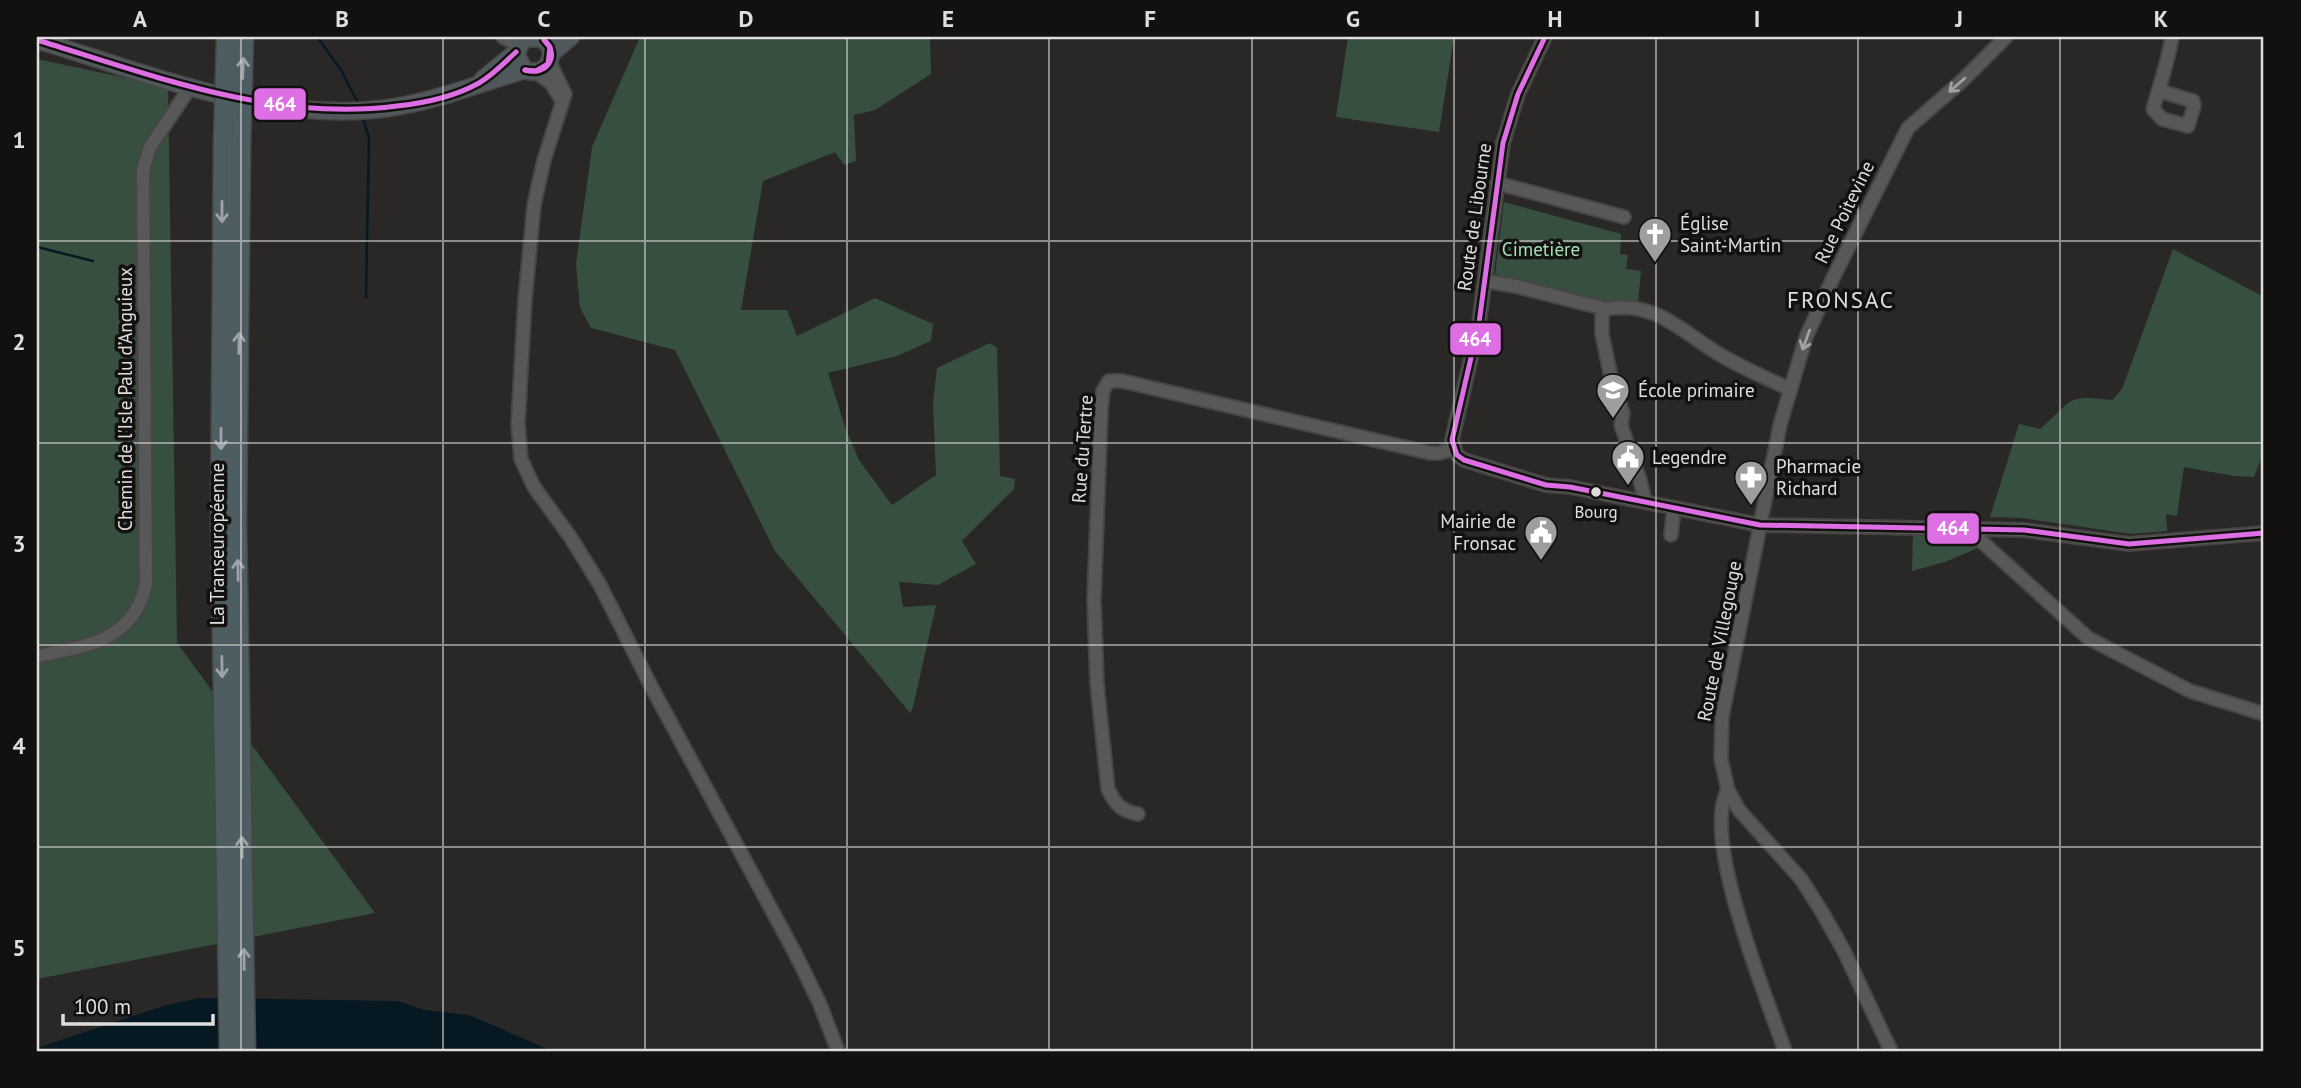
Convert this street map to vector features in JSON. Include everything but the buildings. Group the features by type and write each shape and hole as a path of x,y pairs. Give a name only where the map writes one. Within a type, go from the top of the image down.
{"highway":[{"name":"La Transeuropéenne","path":"226,37 220,524 234,915 246,1051"},
{"name":"La Transeuropéenne","path":"229,1051 234,915 244,37"}],"main road":[{"path":"477,84 527,38 538,37 543,56"},
{"path":"39,41 191,86 257,102 293,109 360,111 406,106 458,92 543,56 571,37"},
{"path":"518,48 518,62 543,56"}],"street":[{"path":"503,37 518,48"},
{"name":"Route de Libourne","path":"1454,449 1454,430 1471,362 1485,281 1503,143 1518,94 1545,37"},
{"name":"Rue Poitevine","path":"1760,525 1780,425 1806,337 1908,128 1963,80 2006,37"},
{"path":"2160,85 2172,37"},
{"path":"543,56 552,84 562,102 544,160 534,205 519,410 518,444 521,459 534,487 571,538 600,585 658,700 795,953 819,1002 838,1051"},
{"name":"Chemin de l'Isle Palu d’Anguieux","path":"37,656 106,639 122,627 143,598 146,584 146,440 143,170 150,147 191,86"},
{"path":"1497,183 1625,217"},
{"path":"1485,281 1606,309 1617,307 1642,310 1669,319 1708,347 1789,390"},
{"path":"1606,309 1602,315 1602,334 1612,382 1623,413 1621,425 1645,502"},
{"name":"Rue du Tertre","path":"1138,814 1127,812 1115,804 1108,789 1097,684 1094,600 1101,410 1103,391 1109,381 1122,380 1430,453 1454,449"},
{"path":"1454,449 1464,460 1546,485 1570,487 1760,525 2024,530 2129,544 2264,533"},
{"path":"1671,535 1674,508"},
{"name":"Route de Villegouge","path":"1760,525 1722,717 1721,760 1728,790 1739,810 1801,879 1822,912 1844,951 1891,1051"},
{"path":"1977,528 1980,540 2088,638 2133,664 2190,691 2264,715"},
{"path":"1728,790 1721,807 1721,818 1730,887 1785,1051"}],"green space":[{"path":"640,37 930,37 931,74 875,110 854,115 856,161 844,165 835,152 763,181 741,310 787,310 797,336 875,298 933,324 931,341 897,356 828,373 845,427 859,460 892,505 936,475 933,402 937,368 990,343 997,348 1000,476 1015,479 1014,489 962,541 976,564 938,585 899,582 903,607 936,605 910,713 775,551 675,350 591,328 580,308 576,264 592,147"},
{"path":"1348,37 1454,37 1439,132 1336,117"},
{"path":"37,59 168,87 177,643 375,913 37,979"},
{"name":"Cimetière","path":"1504,202 1621,234 1620,254 1628,255 1626,269 1641,271 1638,304 1606,301 1495,275"},
{"path":"2173,249 2264,297 2264,451 2254,477 2184,467 2177,516 2166,514 2167,531 2131,534 2021,518 1990,517 2019,424 2040,429 2070,401 2085,398 2112,400 2122,389"},
{"path":"1967,534 1980,547 1945,562 1912,571 1913,535"}],"water":[{"path":"200,998 398,1001 425,1010 469,1015 552,1051 37,1051 37,1048 166,1005"}],"waterway":[{"path":"318,38 341,70 358,103"},
{"path":"362,116 369,138 366,297"},
{"path":"37,247 93,261"}],"transit line":[{"name":"464","path":"1545,37 1518,94 1503,143 1479,323 1452,440 1457,455 1464,460 1546,485 1570,487 1760,525 2024,530 2129,544 2264,533"},
{"name":"464","path":"37,40 170,81 259,102 305,108 351,109 408,105 449,96 484,80 516,52"},
{"name":"464","path":"525,70 536,71 548,64 550,47 544,40"},
{"name":"464","path":"525,70 540,70 549,63 551,52 544,40"}],"place":[{"name":"Église Saint-Martin","path":"1655,264"},
{"name":"École primaire","path":"1613,420"},
{"name":"Legendre","path":"1628,487"},
{"name":"Bourg","path":"1596,492"},
{"name":"Pharmacie Richard","path":"1751,507"},
{"name":"Mairie de Fronsac","path":"1541,562"}],"district":[{"name":"FRONSAC","path":"1841,299"}]}
